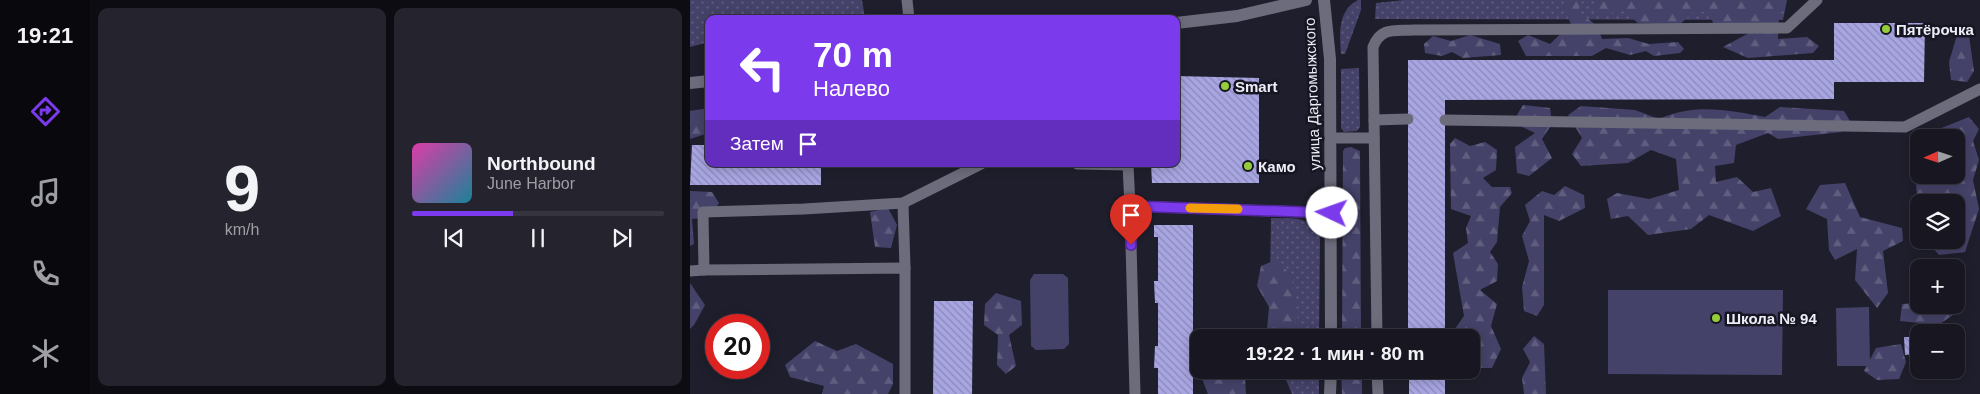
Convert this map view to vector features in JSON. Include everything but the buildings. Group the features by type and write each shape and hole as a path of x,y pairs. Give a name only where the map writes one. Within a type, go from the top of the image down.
{"street":[{"path":"1180,23 1238,16 1306,0"},
{"name":"улица Даргомыжского","path":"1324,0 1330,59 1331,329"},
{"path":"690,83 705,81"},
{"path":"1330,394 1331,379"}],"lane":[{"path":"906,0 908,15"},
{"path":"1377,329 1373,47 1377,36 1387,31 1787,28 1816,0"},
{"path":"1445,120 1905,126 1980,89"},
{"path":"1374,120 1408,119"},
{"path":"1331,138 1374,138"},
{"path":"704,270 703,212 804,210 903,203 975,167"},
{"path":"1128,167 1134,394"},
{"path":"903,203 905,394"},
{"path":"1130,206 1332,213"},
{"path":"690,271 904,268"},
{"path":"1377,379 1378,394"}],"green space":[{"path":"690,0 862,0 864,15 705,15 705,43 690,47"},
{"path":"1358,0 1361,0 1361,10 1345,54 1341,54 1340,31 1343,16 1346,10"},
{"path":"1404,0 1787,0 1783,20 1375,19 1376,3"},
{"path":"1569,0 1582,1 1578,11 1597,26 1602,39 1628,38 1649,44 1678,42 1684,49 1680,53 1654,56 1646,51 1630,55 1606,48 1592,56 1526,56 1518,41 1528,35 1550,44 1571,24 1564,9"},
{"path":"1600,0 1622,0 1625,3 1631,0 1787,0 1779,10 1778,39 1807,37 1819,46 1813,53 1748,58 1723,47 1749,33 1714,26 1709,11 1693,13 1680,24 1638,23 1623,11 1600,15 1591,7"},
{"path":"1470,35 1500,44 1501,55 1463,58 1452,52 1442,56 1425,53 1424,44 1433,36 1451,41"},
{"path":"1957,35 1969,36 1974,71 1967,82 1951,80 1949,62"},
{"path":"1359,68 1360,127 1357,131 1344,132 1341,128 1341,69"},
{"path":"1523,105 1550,108 1552,124 1542,139 1552,158 1529,176 1517,173 1515,147 1535,133 1520,126 1517,115"},
{"path":"1581,106 1635,110 1659,119 1672,114 1699,109 1725,110 1765,117 1780,107 1844,111 1850,121 1841,132 1778,139 1768,133 1736,145 1734,163 1715,166 1716,182 1737,177 1753,192 1771,188 1781,216 1753,231 1709,215 1691,229 1648,235 1628,216 1611,219 1607,199 1617,193 1649,199 1679,190 1676,159 1651,150 1628,163 1581,166 1572,154 1582,138 1568,115"},
{"path":"705,109 705,134 690,139 690,111"},
{"path":"1969,117 1979,129 1973,141 1979,160 1973,180 1979,209 1965,252 1939,255 1934,249 1965,249 1965,194 1917,194 1916,184 1965,184 1965,129 1939,129"},
{"path":"1455,138 1470,146 1485,142 1497,150 1496,170 1483,178 1492,187 1510,187 1512,193 1500,207 1497,242 1490,252 1498,264 1497,281 1480,290 1497,304 1491,326 1501,349 1492,368 1480,368 1480,329 1455,329 1464,316 1453,253 1468,243 1466,228 1471,216 1451,209 1450,144"},
{"path":"1351,147 1360,151 1361,329 1342,329 1343,151 1345,148"},
{"path":"1845,183 1860,217 1902,228 1903,241 1883,251 1888,293 1877,308 1855,280 1857,249 1835,260 1829,250 1827,219 1806,209 1820,185"},
{"path":"1565,186 1584,195 1585,208 1559,221 1544,215 1544,305 1537,316 1524,311 1522,287 1529,261 1522,236 1530,221 1525,205 1542,191 1554,195"},
{"path":"690,191 712,192 719,203 711,217 692,219 694,244 690,246"},
{"path":"888,208 897,225 891,248 875,247 870,212"},
{"path":"1271,218 1300,219 1310,224 1320,237 1319,329 1269,329"},
{"path":"1278,259 1292,278 1298,329 1267,329 1269,307 1257,286 1261,266"},
{"path":"1034,274 1063,274 1068,278 1069,344 1064,349 1036,350 1031,346 1030,280"},
{"path":"690,283 705,305 690,329"},
{"path":"1608,290 1783,290 1782,375 1608,374"},
{"path":"996,293 1021,301 1022,325 1009,335 1016,366 1006,374 997,365 998,335 984,325 985,304"},
{"path":"1902,304 1910,304 1910,314 1955,314 1940,324 1900,321"},
{"path":"1869,307 1870,366 1837,366 1836,308"},
{"path":"1534,336 1544,344 1546,394 1524,394 1522,378 1530,362 1523,349"},
{"path":"815,341 837,351 856,344 893,364 893,384 888,394 822,394 824,386 790,377 785,365"},
{"path":"1901,344 1906,362 1899,379 1877,380 1864,371 1876,348"},
{"path":"1202,379 1245,379 1246,394 1208,394"},
{"path":"1286,379 1319,379 1319,394 1292,394"},
{"path":"1341,379 1362,379 1362,394 1342,394"}],"slow traffic":[{"path":"1190,208 1238,209"}],"place":[{"name":"Пятёрочка","path":"1886,29"},
{"name":"Smart","path":"1225,86"},
{"name":"Камо","path":"1248,166"},
{"name":"Школа № 94","path":"1716,318"}],"route":[{"path":"1131,245 1130,206 1332,213"}]}
